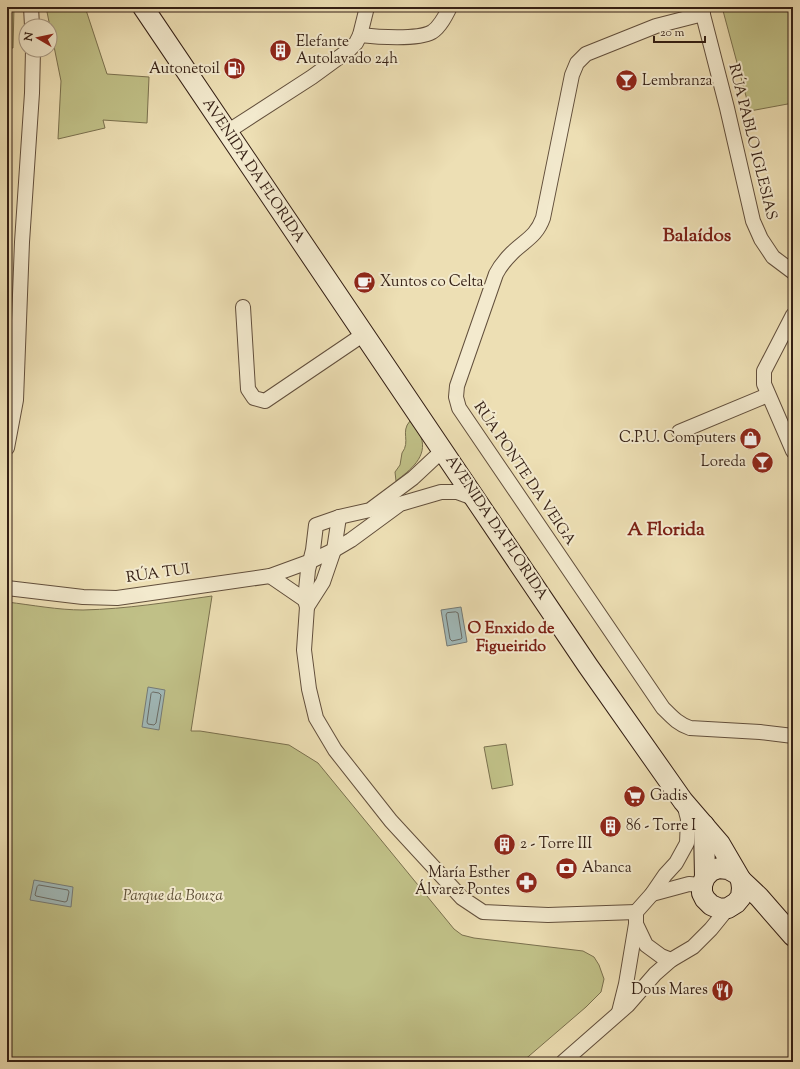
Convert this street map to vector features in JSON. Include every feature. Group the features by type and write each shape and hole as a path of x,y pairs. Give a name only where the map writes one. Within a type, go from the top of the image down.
{"main road":[{"name":"AVENIDA DA FLORIDA","path":"143,7 588,666 683,801 720,844 739,877 759,897 793,936"},
{"path":"704,825 702,893 705,899 711,905 720,909 732,906 772,912"},
{"path":"703,881 712,871 719,868 728,869 739,877 742,888 741,897 732,906"}],"street":[{"path":"31,7 32,18"},
{"path":"227,132 312,77 349,50 356,43 360,35 367,7"},
{"path":"360,35 377,37 418,36 432,32 441,23 450,7"},
{"name":"RÚA PABLO IGLESIAS","path":"702,11 725,100 753,221 761,239 773,257 793,272"},
{"name":"RÚA PONTE DA VEIGA","path":"702,11 656,26 586,54 577,63 572,75 543,218 539,228 531,238 512,252 502,263 496,274 458,386 456,397 463,415 663,708 680,724 690,728 760,732 793,736"},
{"path":"7,448 16,400 22,242 32,93 33,58"},
{"path":"243,307 248,389 254,398 265,401 364,334"},
{"path":"793,315 764,371 764,384 793,451"},
{"path":"679,432 768,395"},
{"name":"RÚA TUI","path":"311,561 316,525 339,517 370,510 413,478 443,450"},
{"name":"RÚA TUI","path":"400,504 413,478"},
{"name":"RÚA TUI","path":"7,588 83,597 117,598 270,576 311,561 334,550 351,540 400,504 441,492 457,492 476,500"},
{"path":"306,603 324,582 334,550 339,517"},
{"path":"311,561 308,570 304,650 309,689 316,718 335,750 392,821 462,898 483,912 636,918"},
{"path":"270,576 306,603"},
{"name":"AVENIDA DA FLORIDA","path":"636,918 665,875 676,863 686,843 688,819 683,801"},
{"path":"652,894 703,881"},
{"path":"563,1062 628,1005 671,960 693,947 732,906"},
{"path":"636,918 646,945 661,956 671,960"},
{"path":"619,1012 626,984 636,918"}],"green space":[{"path":"7,7 14,7 13,48 7,48"},
{"path":"46,7 85,7 107,74 149,77 147,123 103,120 105,128 58,139 61,81 56,58 58,58 58,18 48,18"},
{"path":"722,7 793,7 793,103 750,111"},
{"path":"11,146 11,182 7,240 7,147"},
{"path":"410,421 421,437 423,444 422,451 420,457 412,468 396,481 395,472 400,465 402,453 405,449 405,433 407,425"},
{"name":"Parque da Bouza","path":"212,596 191,731 200,731 289,745 318,763 454,929 462,935 474,938 583,951 594,957 599,965 604,979 601,992 586,1007 522,1062 7,1062 7,602 83,610 132,607"},
{"path":"506,744 513,785 492,789 484,747"}],"water":[{"path":"461,607 467,642 447,646 441,610"},
{"path":"148,687 165,690 159,730 142,727"},
{"path":"34,880 73,887 71,907 30,900"}],"place":[{"name":"Elefante Autolavado 24h","path":"280,51"},
{"name":"Autonetoil","path":"235,69"},
{"name":"Lembranza","path":"627,81"},
{"name":"Xuntos co Celta","path":"364,282"},
{"name":"C.P.U. Computers","path":"751,438"},
{"name":"Loreda","path":"762,462"},
{"name":"Gadis","path":"634,796"},
{"name":"86 - Torre I","path":"611,826"},
{"name":"2 - Torre III","path":"504,844"},
{"name":"Abanca","path":"567,868"},
{"name":"María Esther Álvarez Pontes","path":"526,882"},
{"name":"Dous Mares","path":"723,990"}],"district":[{"name":"Balaídos","path":"697,236"},
{"name":"A Florida","path":"666,530"},
{"name":"O Enxido de Figueirido","path":"511,638"}]}
